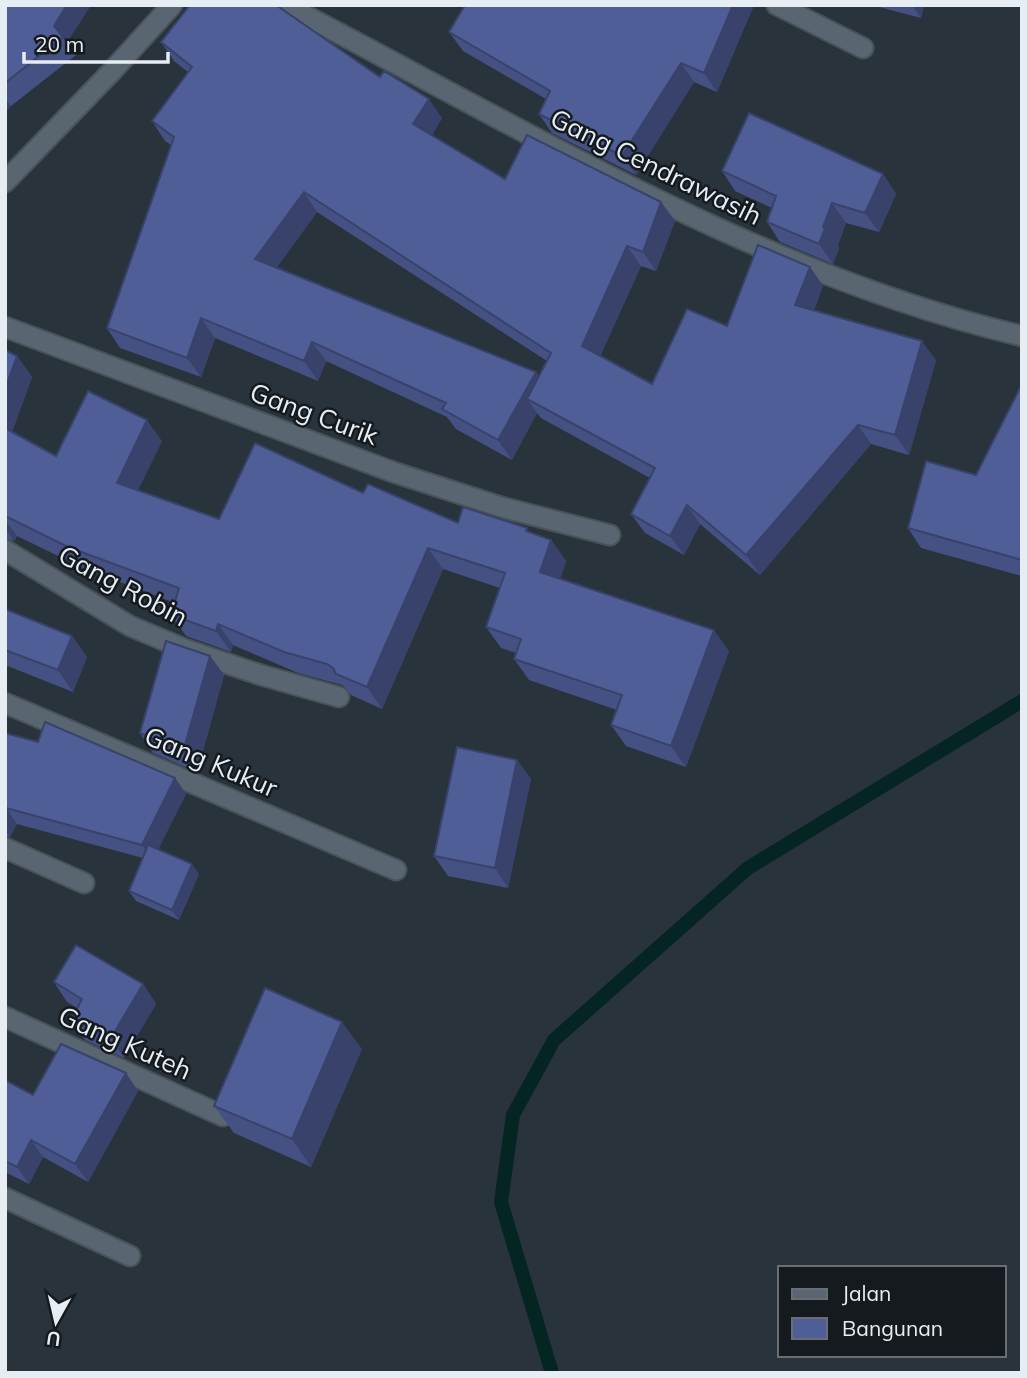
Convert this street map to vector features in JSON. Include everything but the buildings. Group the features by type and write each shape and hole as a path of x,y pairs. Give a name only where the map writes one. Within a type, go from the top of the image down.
{"street":[{"path":"5,182 172,5"},
{"name":"Gang Cendrawasih","path":"285,5 545,144 743,240 839,280 1022,336"},
{"path":"777,5 863,48"},
{"name":"Gang Curik","path":"5,327 393,472 501,507 610,535"},
{"name":"Gang Robin","path":"5,550 130,626 199,654 340,697"},
{"name":"Gang Kukur","path":"5,703 396,870"},
{"path":"5,848 84,883"},
{"name":"Gang Kuteh","path":"5,1017 223,1116"},
{"path":"5,1198 130,1256"}],"waterway":[{"path":"552,1373 501,1202 513,1115 554,1040 748,868 1022,701"}]}
